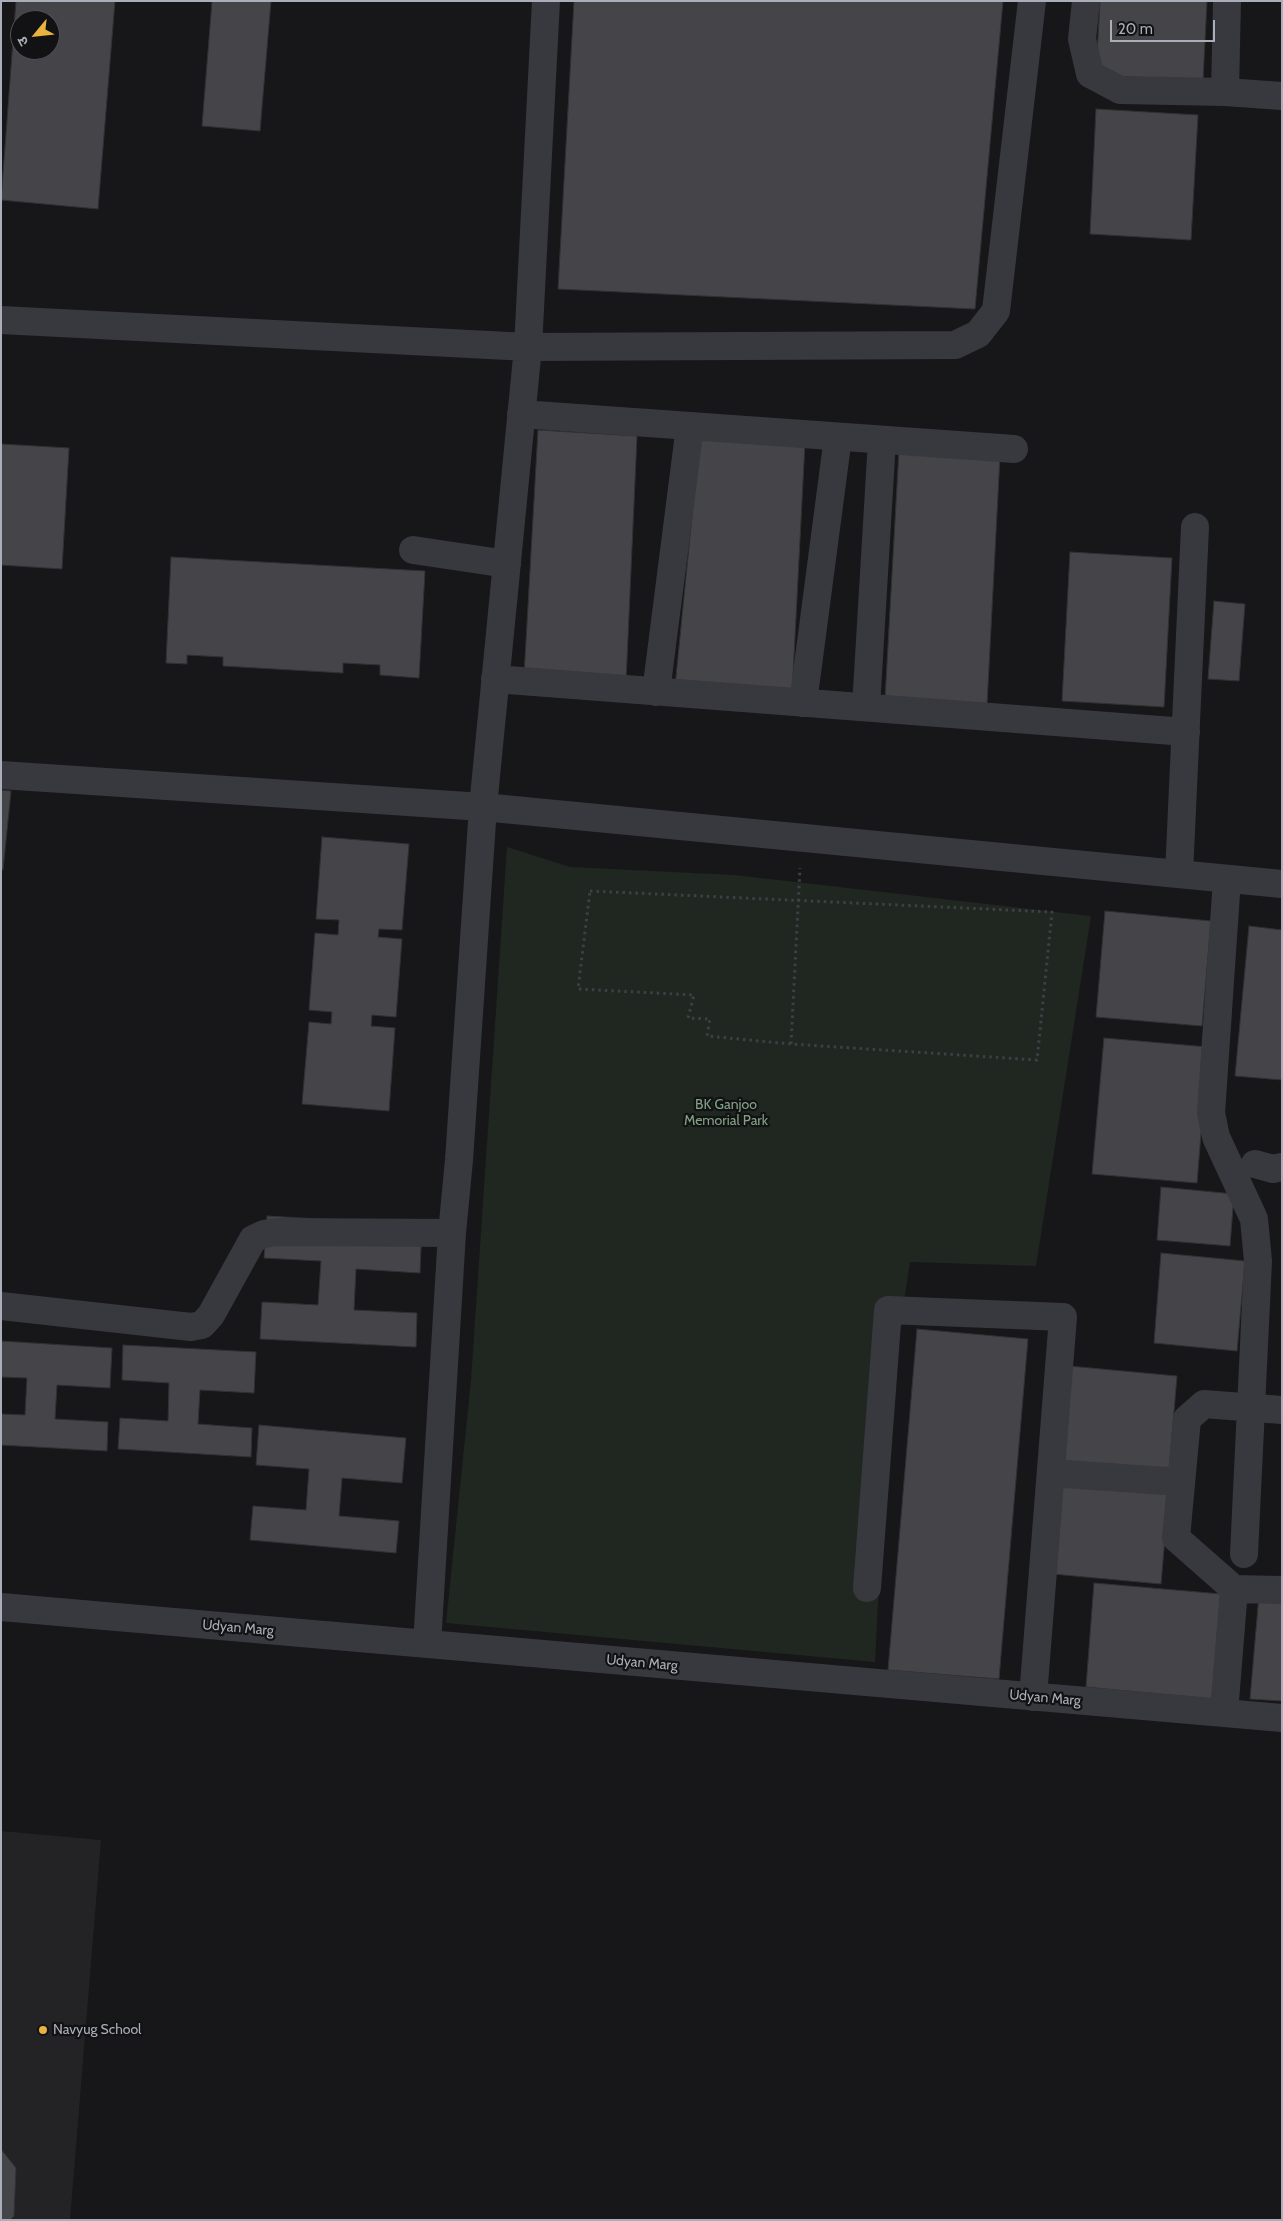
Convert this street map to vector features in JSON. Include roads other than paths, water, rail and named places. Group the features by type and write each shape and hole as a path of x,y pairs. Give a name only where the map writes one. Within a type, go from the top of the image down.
{"street":[{"path":"426,1644 452,1233 460,1160 483,807 528,347 546,1"},
{"path":"1,320 528,347 955,345 978,334 996,311 1032,1"},
{"path":"1086,1 1082,39 1090,74 1120,90 1225,92 1282,96"},
{"path":"1225,92 1227,1"},
{"path":"521,414 1014,449"},
{"path":"656,692 690,426"},
{"path":"802,703 838,437"},
{"path":"866,707 882,440"},
{"path":"1179,874 1195,527"},
{"path":"413,550 507,564"},
{"path":"495,679 1186,732"},
{"path":"1,775 483,807 1282,884"},
{"path":"1227,879 1211,1113 1216,1137 1254,1219 1258,1261 1244,1554"},
{"path":"1255,1164 1273,1169 1282,1167"},
{"path":"1,1306 191,1327 202,1325 212,1315 253,1240 264,1234 275,1232 452,1233"},
{"path":"867,1588 888,1310 1063,1317 1033,1697"},
{"path":"1282,1410 1204,1404 1187,1419 1176,1538 1234,1589 1282,1590"},
{"path":"1051,1473 1180,1482"},
{"path":"1224,1713 1234,1589"},
{"name":"Udyan Marg","path":"1,1608 1282,1718"}],"place":[{"name":"Navyug School","path":"43,2030"}],"park label":[{"name":"BK Ganjoo Memorial Park","path":"726,1114"}]}
